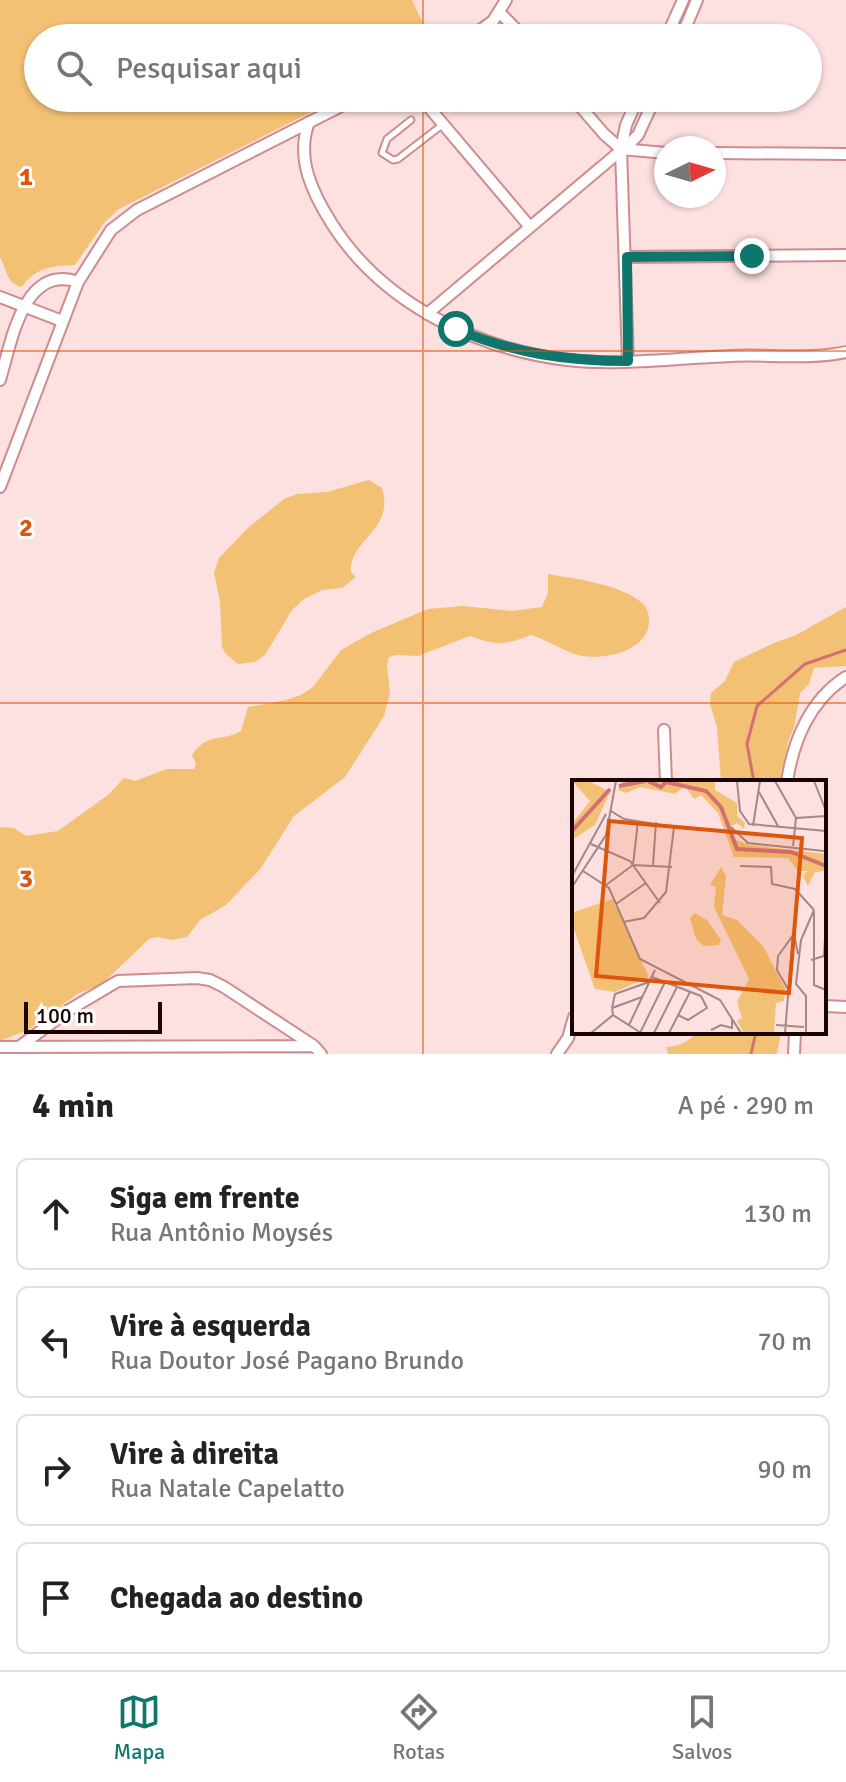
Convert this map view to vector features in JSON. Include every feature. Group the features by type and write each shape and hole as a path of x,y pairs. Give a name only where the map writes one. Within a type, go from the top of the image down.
{"street":[{"path":"488,24 506,0"},
{"path":"672,24 683,0"},
{"path":"687,24 697,0"},
{"path":"499,12 511,24"},
{"path":"0,487 78,282 100,245 121,221 329,112"},
{"path":"433,112 530,227"},
{"path":"585,112 621,149 654,152"},
{"path":"628,361 627,257 621,149 632,112"},
{"path":"427,314 638,135 649,112"},
{"path":"309,122 304,134 311,189 356,255 393,289 427,314 489,343 568,360 628,361 846,352"},
{"path":"726,153 846,154"},
{"path":"627,257 846,255"},
{"path":"0,378 24,306 41,286 49,282 65,278 78,282"},
{"path":"0,297 62,321"},
{"path":"787,780 790,759 807,718 821,698 846,677"},
{"path":"664,730 666,780"},
{"path":"19,1047 69,1010 118,981 197,978 224,987 318,1050"},
{"path":"826,1006 846,1007"},
{"path":"557,1054 568,1038 572,1024"},
{"path":"794,1054 795,1034"},
{"path":"0,1047 318,1050"}],"lane":[{"path":"411,120 384,143 382,153 387,159 398,159 443,124"}],"shaded area":[{"path":"0,0 412,0 423,24 24,24 24,112 311,112 119,209 104,223 75,265 45,269 33,275 22,287 10,279 0,257"},
{"path":"369,480 382,488 384,503 377,525 352,561 351,572 356,577 342,588 322,590 304,599 292,610 265,655 255,662 238,664 222,647 220,601 214,573 219,558 249,527 284,499 297,494 327,492"},
{"path":"548,574 597,583 633,597 646,608 648,630 643,638 625,651 603,656 582,656 531,635 501,643 470,636 418,656 389,657 390,693 384,716 345,777 294,816 261,868 226,905 200,920 187,937 149,939 102,984 77,994 28,1030 0,1041 0,827 14,828 26,836 58,831 108,795 124,778 135,781 167,769 194,769 196,764 192,755 198,748 209,740 241,731 248,707 301,695 313,687 341,650 371,633 428,609 463,606 512,611 542,607 548,593"},
{"path":"846,607 846,666 814,668 809,684 800,693 781,780 721,780 711,693 725,681 734,662 796,635"},
{"path":"695,1034 781,1034 777,1054 668,1054 666,1047"}],"waterway":[{"path":"754,780 747,744 757,706 805,664 846,650"},
{"path":"751,1054 756,1034"}],"route":[{"path":"456,329 489,343 536,355 568,360 628,361 627,257 752,256"}]}
